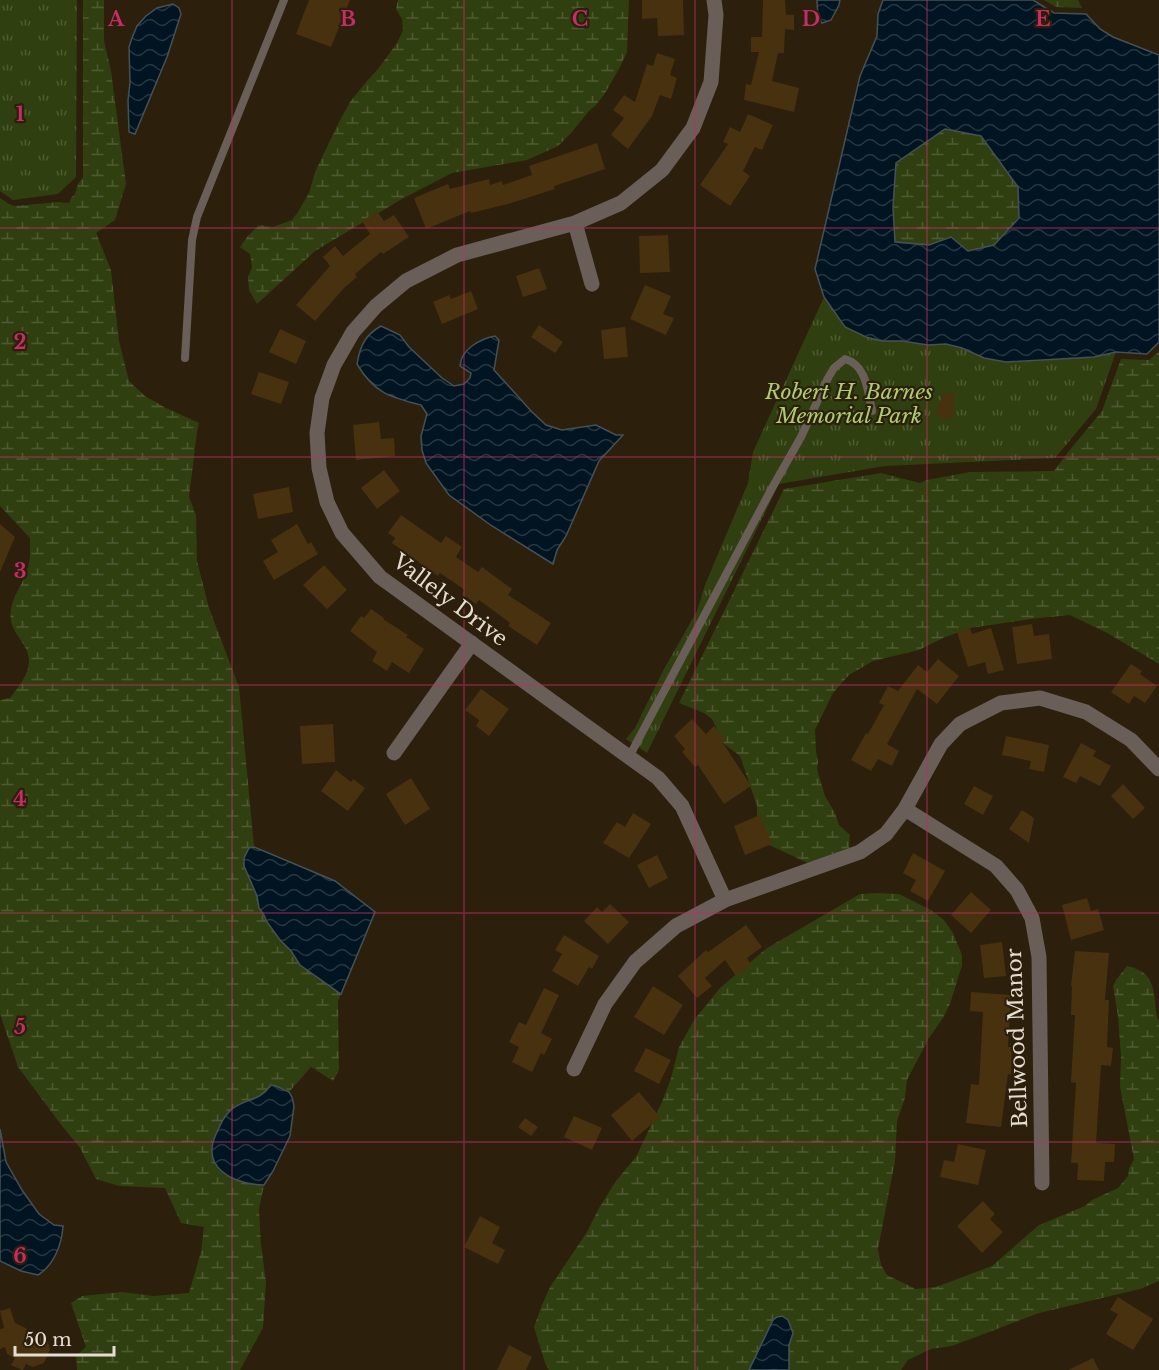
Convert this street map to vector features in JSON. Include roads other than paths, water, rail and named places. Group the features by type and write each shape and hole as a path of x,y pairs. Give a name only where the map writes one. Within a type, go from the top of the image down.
{"street":[{"name":"Vallely Drive","path":"714,0 716,15 711,82 693,128 662,170 621,203 575,223 458,255 406,281 376,306 353,332 334,365 322,398 317,433 319,468 327,502 342,533 380,577 658,778 682,806 725,900"},
{"path":"575,223 592,284"},
{"path":"394,753 472,643"},
{"path":"573,1069 605,1004 635,962 676,926 725,900 860,852 886,834 905,809 941,744 960,724 1001,703 1040,699 1086,712 1131,740 1159,770"},
{"name":"Bellwood Manor","path":"905,809 996,866 1017,890 1032,918 1039,957 1042,1183"}],"lane":[{"path":"185,358 192,240 197,217 284,0"},
{"path":"629,757 801,437 828,378 834,368 845,360 849,360 866,380 872,411"}],"water":[{"path":"817,0 840,0 831,20 822,23 818,17"},
{"path":"883,0 1033,0 1054,13 1086,14 1100,29 1113,37 1159,55 1159,342 1147,354 1116,352 1094,357 1006,362 984,358 946,344 928,345 882,341 866,337 845,327 824,297 815,269 860,76 877,36 878,14","holes":["945,129 981,136 1018,187 1019,218 994,245 968,251 951,237 929,245 895,242 893,207 896,163"]},
{"path":"173,4 179,8 181,14 167,57 135,134 129,132 129,47 137,26 146,16 157,8"},
{"path":"381,326 400,335 409,347 442,378 454,386 464,384 470,378 471,373 460,366 468,350 478,342 495,336 499,340 494,370 546,425 562,430 596,425 616,435 623,435 599,461 566,536 557,550 553,564 492,526 449,495 426,463 421,436 427,414 421,405 392,396 377,388 357,364 364,342"},
{"path":"254,847 335,881 375,912 341,994 300,965 267,922 259,908 257,896 244,866 244,858 249,848"},
{"path":"271,1085 289,1092 292,1097 294,1106 290,1136 264,1185 252,1184 222,1172 212,1155 213,1145 221,1123 229,1112 262,1094"},
{"path":"0,1129 6,1162 22,1190 39,1214 54,1225 63,1226 56,1254 49,1266 38,1275 21,1271 0,1261"},
{"path":"782,1316 788,1320 793,1333 789,1345 789,1370 749,1370 773,1320"}],"park label":[{"name":"Robert H. Barnes Memorial Park","path":"849,404"}]}
